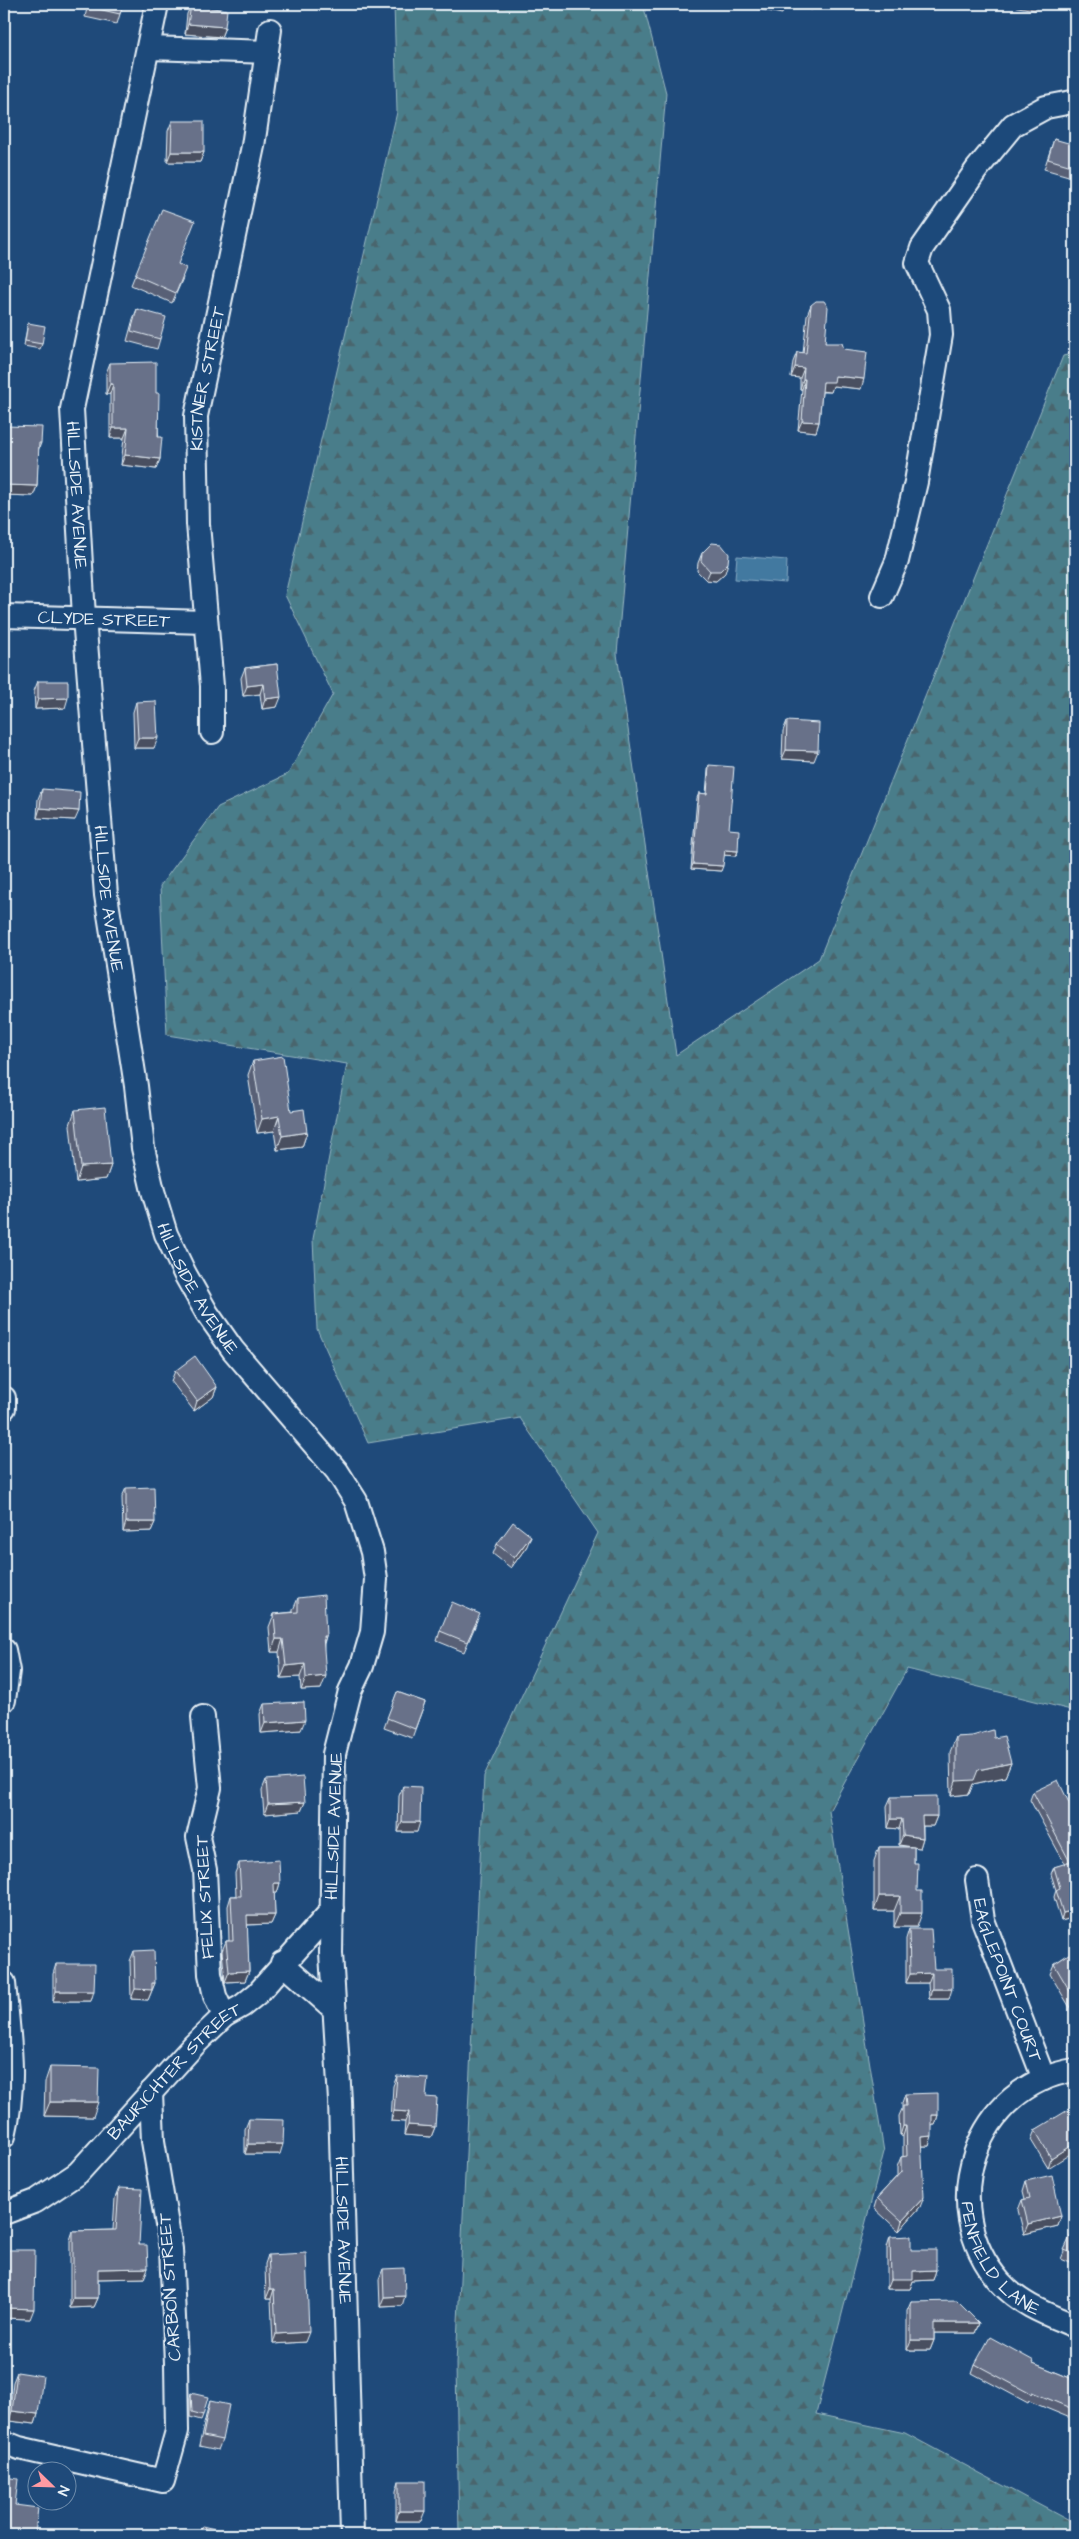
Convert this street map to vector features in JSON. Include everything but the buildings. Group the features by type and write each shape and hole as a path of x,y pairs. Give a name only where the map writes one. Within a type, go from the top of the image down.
{"street":[{"name":"HILLSIDE AVENUE","path":"157,4 72,409 84,617 106,894 136,1086 142,1148 166,1234 207,1313 233,1350 337,1471 356,1501 372,1552 376,1579 372,1632 362,1666 350,1691 334,1754 332,1910 334,2009 340,2101 352,2535"},
{"name":"KISTNER STREET","path":"212,732 212,686 198,524 196,416 253,146 270,30"},
{"path":"148,48 267,52"},
{"path":"882,596 897,561 916,482 941,335 939,310 916,263 922,248 977,169 1014,125 1046,107 1072,102 1075,104"},
{"name":"CLYDE STREET","path":"4,616 205,622"},
{"path":"4,1398 4,1408"},
{"path":"4,1650 8,1671 4,1700"},
{"name":"FELIX STREET","path":"203,1717 210,1788 198,1838 205,1870 210,1974 214,1996 224,2016"},
{"name":"EAGLEPOINT COURT","path":"977,1880 983,1920 1044,2079"},
{"name":"BAURICHTER STREET","path":"4,2213 36,2202 78,2174 194,2045 224,2016 242,2006 258,1993 282,1963 332,1910"},
{"path":"282,1963 334,2009"},
{"path":"4,1983 13,2080 11,2107 4,2136"},
{"name":"PENFIELD LANE","path":"1075,2070 1044,2079 1021,2092 1001,2109 981,2138 971,2163 967,2190 973,2235 984,2260 1000,2282 1013,2295 1036,2310 1075,2326"},
{"name":"CARBON STREET","path":"4,2442 18,2448 163,2481 177,2431 176,2362 171,2249 153,2141 151,2092"}],"green space":[{"path":"394,4 643,4 666,93 617,654 676,1055 819,959 1063,356 1075,353 1075,1186 1070,1188 1075,1217 1075,1711 907,1669 829,1811 884,2152 816,2414 905,2433 1075,2524 1075,2535 459,2535 456,2364 484,1776 598,1533 520,1418 368,1443 317,1329 313,1239 347,1064 167,1035 160,886 218,807 288,774 333,694 285,595 397,112"}],"water":[{"path":"737,556 787,560 786,583 735,579"}]}
